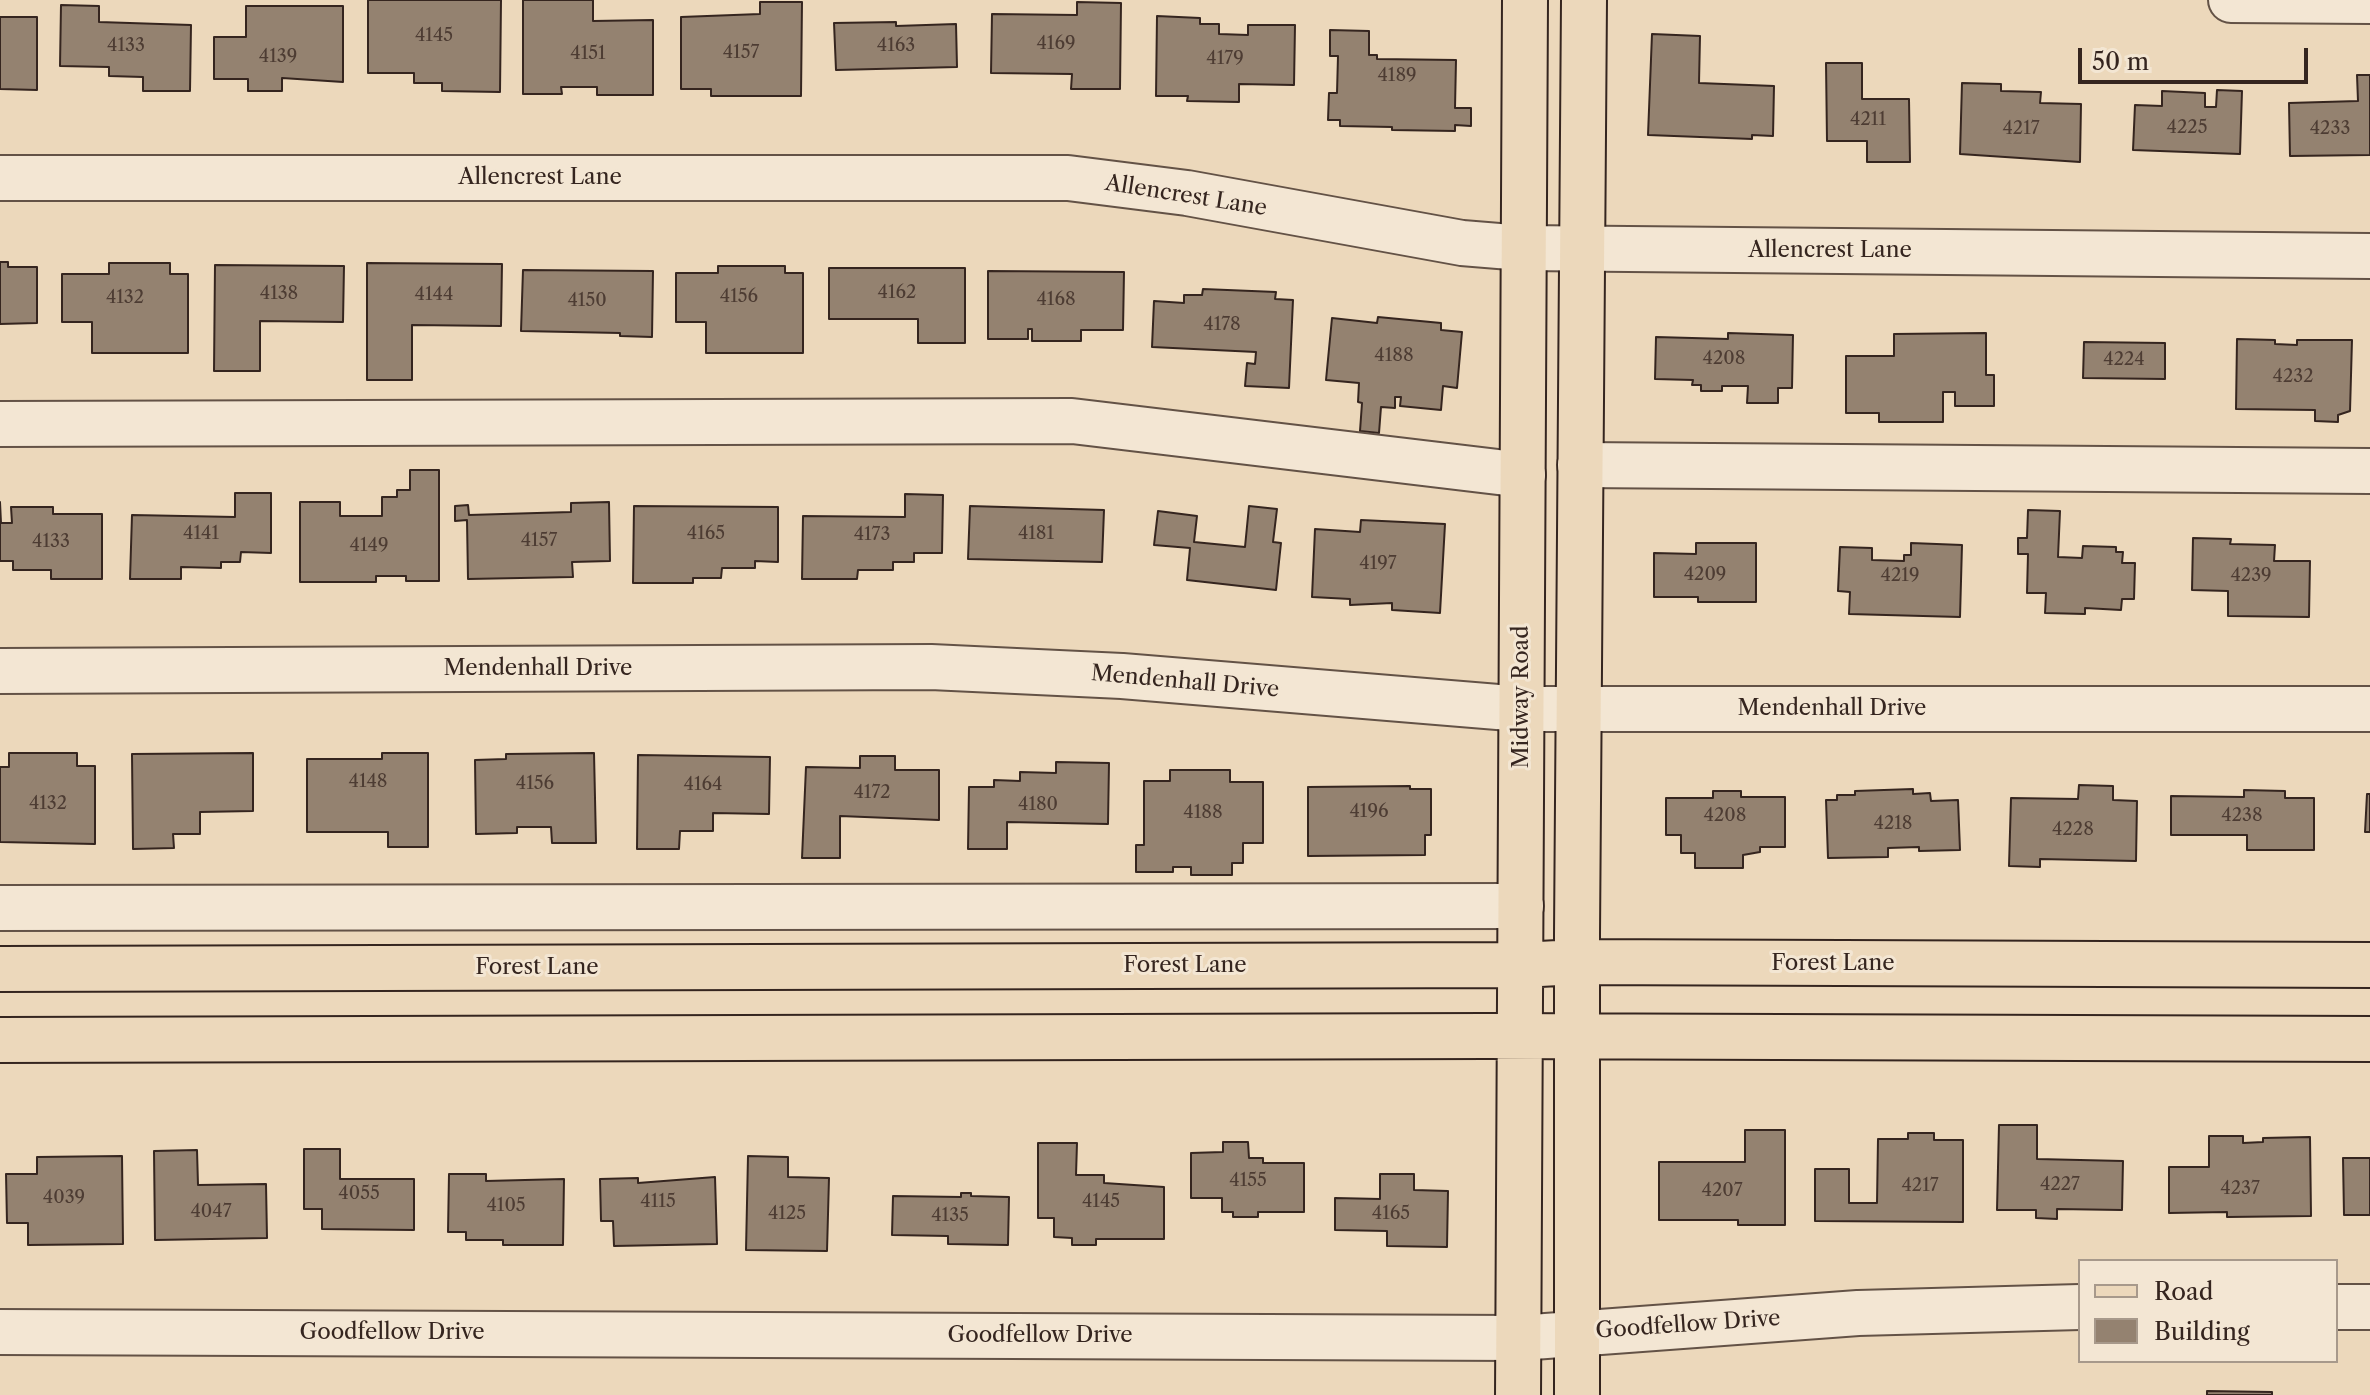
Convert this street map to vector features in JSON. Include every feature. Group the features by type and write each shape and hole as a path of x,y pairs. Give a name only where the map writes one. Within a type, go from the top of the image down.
{"main road":[{"name":"Midway Road","path":"1518,1395 1525,0"},
{"path":"1577,1395 1576,1036 1584,0"},
{"name":"Forest Lane","path":"0,969 1521,965 1577,962 2370,965"},
{"path":"0,1040 1520,1036 2370,1039"}],"street":[{"path":"2231,0 2370,1"},
{"name":"Allencrest Lane","path":"0,178 1068,178 1187,193 1462,243 1523,248 2370,256"},
{"path":"0,424 1072,421 1523,475"},
{"path":"1580,465 2370,471"},
{"name":"Mendenhall Drive","path":"0,671 931,667 1122,676 1522,709 2370,709"},
{"path":"0,908 1521,906"},
{"name":"Goodfellow Drive","path":"0,1332 1519,1338 1858,1313 2078,1307"},
{"path":"2338,1307 2370,1307"}],"building":[{"path":"368,0 501,0 500,92 442,91 442,83 414,83 414,73 368,73"},
{"path":"523,0 593,0 593,21 653,20 653,95 597,95 597,87 561,87 562,94 523,94"},
{"path":"760,2 802,2 801,96 711,96 711,89 681,89 681,17 760,14"},
{"path":"1077,2 1121,3 1120,89 1071,89 1072,74 991,73 992,14 1077,15"},
{"path":"61,5 99,6 99,22 191,25 190,91 143,91 143,77 109,76 109,67 60,66"},
{"path":"246,6 343,6 343,82 282,78 282,91 248,91 248,79 214,79 214,37 246,37"},
{"path":"1157,16 1200,18 1200,24 1219,24 1219,34 1248,35 1248,25 1295,25 1294,85 1239,84 1239,102 1187,101 1188,96 1156,96"},
{"path":"0,17 37,17 37,90 0,89"},
{"path":"896,22 896,26 956,24 957,67 836,70 834,23"},
{"path":"1330,30 1369,31 1369,55 1377,55 1377,59 1456,60 1455,108 1471,108 1471,126 1455,125 1455,131 1392,130 1392,127 1340,126 1340,120 1328,120 1329,93 1337,93 1338,56 1330,56"},
{"path":"1652,34 1700,36 1699,83 1774,86 1773,136 1752,135 1752,139 1648,135"},
{"path":"1826,63 1862,63 1862,99 1909,99 1910,162 1867,162 1867,141 1827,141"},
{"path":"2357,75 2370,75 2370,155 2290,156 2289,103 2358,101"},
{"path":"1962,83 2001,84 2001,91 2041,92 2040,103 2081,104 2080,162 1960,154"},
{"path":"2217,90 2242,91 2240,154 2133,150 2135,105 2162,106 2162,91 2205,93 2205,107 2216,107"},
{"path":"0,262 8,262 8,267 37,267 37,323 0,324"},
{"path":"109,263 170,263 170,274 188,274 188,353 92,353 92,322 62,322 62,274 109,274"},
{"path":"367,263 502,264 501,326 412,325 412,380 367,380"},
{"path":"215,265 344,266 343,322 260,321 260,371 214,371"},
{"path":"718,266 785,266 785,273 803,273 803,353 706,353 706,322 676,322 676,273 718,273"},
{"path":"829,268 965,268 965,343 918,343 918,319 829,319"},
{"path":"523,270 653,271 652,337 620,336 620,333 521,331"},
{"path":"988,271 1124,272 1123,330 1081,330 1081,341 1032,341 1032,329 1028,329 1028,339 988,339"},
{"path":"1203,289 1276,292 1275,299 1293,300 1289,388 1245,386 1247,363 1255,364 1256,352 1152,347 1154,301 1184,303 1184,295 1202,295"},
{"path":"1378,317 1441,323 1441,330 1462,332 1457,388 1443,386 1441,410 1400,406 1401,397 1395,397 1395,408 1381,407 1379,433 1360,431 1362,403 1358,402 1359,383 1326,380 1332,318 1377,323"},
{"path":"1728,333 1793,335 1792,388 1778,388 1778,403 1747,403 1748,386 1722,386 1722,391 1701,391 1701,385 1692,385 1693,380 1655,379 1656,337 1728,339"},
{"path":"1986,333 1986,375 1994,375 1994,406 1955,406 1955,392 1943,392 1943,422 1879,422 1879,413 1846,413 1846,356 1894,356 1894,334"},
{"path":"2237,339 2275,340 2275,344 2297,345 2297,340 2352,340 2350,411 2338,415 2338,422 2315,421 2315,410 2236,409"},
{"path":"2084,342 2165,343 2165,379 2083,378"},
{"path":"410,470 439,470 439,581 406,581 406,576 376,576 376,582 300,582 300,502 340,502 340,516 382,516 382,497 397,497 397,490 410,490"},
{"path":"235,493 271,493 271,553 241,552 240,562 221,562 221,568 181,567 181,579 130,579 132,515 235,517"},
{"path":"905,494 943,495 942,553 914,553 914,562 893,562 893,570 858,570 857,579 802,579 803,516 905,517"},
{"path":"0,502 1,523 12,523 11,507 53,507 53,514 102,514 102,579 51,579 51,570 13,570 13,561 0,561"},
{"path":"609,502 610,561 572,562 573,577 468,579 467,520 455,521 455,506 468,505 469,515 571,512 571,503"},
{"path":"634,506 778,507 778,562 755,561 755,568 722,568 721,578 693,578 693,583 633,583"},
{"path":"970,506 1104,510 1102,562 968,559"},
{"path":"1249,506 1277,509 1273,542 1281,543 1276,590 1187,580 1190,548 1154,545 1158,511 1197,516 1194,542 1245,547"},
{"path":"2028,510 2060,511 2058,557 2082,558 2083,546 2116,547 2116,552 2123,552 2122,563 2135,563 2134,599 2122,599 2121,610 2085,608 2085,614 2045,613 2046,593 2027,593 2028,554 2018,554 2018,538 2027,538"},
{"path":"1361,520 1445,524 1440,613 1392,610 1392,603 1350,605 1350,599 1312,597 1315,529 1360,532"},
{"path":"2193,538 2231,539 2230,544 2275,545 2274,561 2310,561 2309,617 2228,616 2228,591 2192,590"},
{"path":"1696,543 1756,543 1756,602 1698,602 1698,597 1654,597 1654,553 1696,554"},
{"path":"1911,543 1962,545 1960,617 1849,614 1850,592 1838,591 1840,547 1872,548 1872,560 1904,561 1904,555 1911,555"},
{"path":"9,753 77,753 77,766 95,766 95,844 0,842 0,767 9,767"},
{"path":"253,753 253,811 200,812 200,834 173,834 174,848 133,849 132,754"},
{"path":"382,753 428,753 428,847 388,847 388,832 307,832 307,759 382,759"},
{"path":"594,753 596,843 552,843 551,827 517,827 517,833 476,834 475,760 506,759 506,754"},
{"path":"638,755 770,757 769,814 713,813 713,831 680,831 679,849 637,849"},
{"path":"860,756 895,756 895,770 939,770 939,820 840,816 840,858 802,858 806,767 860,768"},
{"path":"1056,762 1109,763 1108,824 1007,822 1007,849 968,849 969,787 994,787 994,780 1020,781 1020,772 1056,773"},
{"path":"1170,770 1230,770 1230,782 1263,782 1263,843 1243,843 1243,863 1232,863 1232,875 1191,875 1191,867 1173,867 1173,872 1136,872 1136,845 1144,845 1144,781 1170,781"},
{"path":"2079,785 2113,786 2113,800 2137,801 2136,861 2040,859 2040,867 2009,866 2011,798 2078,799"},
{"path":"1410,786 1410,789 1431,789 1431,835 1425,835 1425,855 1308,856 1308,787"},
{"path":"1913,789 1913,794 1930,793 1931,801 1958,800 1960,850 1888,848 1888,857 1828,858 1826,800 1837,800 1837,795 1855,795 1855,791"},
{"path":"2244,790 2285,791 2285,798 2314,798 2314,850 2247,850 2247,835 2171,835 2171,796 2244,797"},
{"path":"1713,791 1741,791 1741,797 1785,797 1785,847 1760,847 1760,852 1743,855 1743,868 1695,868 1695,853 1681,853 1681,835 1666,835 1666,798 1713,798"},
{"path":"2367,794 2370,794 2370,832 2365,832"},
{"path":"1999,1125 2037,1125 2037,1159 2123,1161 2122,1210 2057,1209 2057,1219 2036,1218 2036,1210 1997,1210"},
{"path":"1745,1130 1785,1130 1785,1225 1738,1225 1738,1220 1659,1220 1659,1162 1745,1162"},
{"path":"1908,1133 1934,1133 1934,1140 1963,1140 1963,1222 1815,1221 1815,1169 1849,1169 1849,1203 1877,1203 1878,1139 1908,1139"},
{"path":"2209,1136 2243,1136 2243,1143 2263,1142 2263,1138 2310,1137 2311,1216 2227,1217 2227,1212 2169,1213 2169,1167 2209,1167"},
{"path":"1223,1142 1248,1142 1249,1158 1263,1158 1263,1163 1304,1163 1304,1212 1258,1212 1258,1217 1233,1217 1233,1212 1222,1212 1222,1198 1191,1198 1191,1153 1223,1152"},
{"path":"1038,1143 1077,1143 1076,1175 1104,1175 1104,1183 1164,1187 1164,1239 1096,1239 1096,1245 1072,1245 1072,1238 1054,1237 1054,1218 1038,1218"},
{"path":"304,1149 340,1149 340,1179 414,1179 414,1230 322,1229 322,1209 304,1209"},
{"path":"197,1150 198,1185 266,1184 267,1238 155,1240 154,1151"},
{"path":"122,1156 123,1244 28,1245 28,1223 7,1223 6,1174 37,1174 37,1157"},
{"path":"748,1156 788,1157 788,1177 829,1178 827,1251 746,1250"},
{"path":"2343,1158 2370,1158 2370,1215 2344,1215"},
{"path":"449,1174 486,1174 486,1181 564,1179 563,1245 503,1245 503,1240 466,1240 466,1232 448,1232"},
{"path":"1380,1174 1414,1174 1414,1190 1448,1191 1447,1247 1387,1246 1387,1231 1335,1230 1335,1198 1380,1199"},
{"path":"715,1177 717,1244 614,1246 613,1221 601,1221 600,1179 638,1178 638,1183"},
{"path":"961,1193 1009,1197 1008,1245 948,1244 948,1236 892,1235 893,1196 961,1197"},
{"path":"2207,1391 2272,1392 2272,1395 2207,1395"}]}
